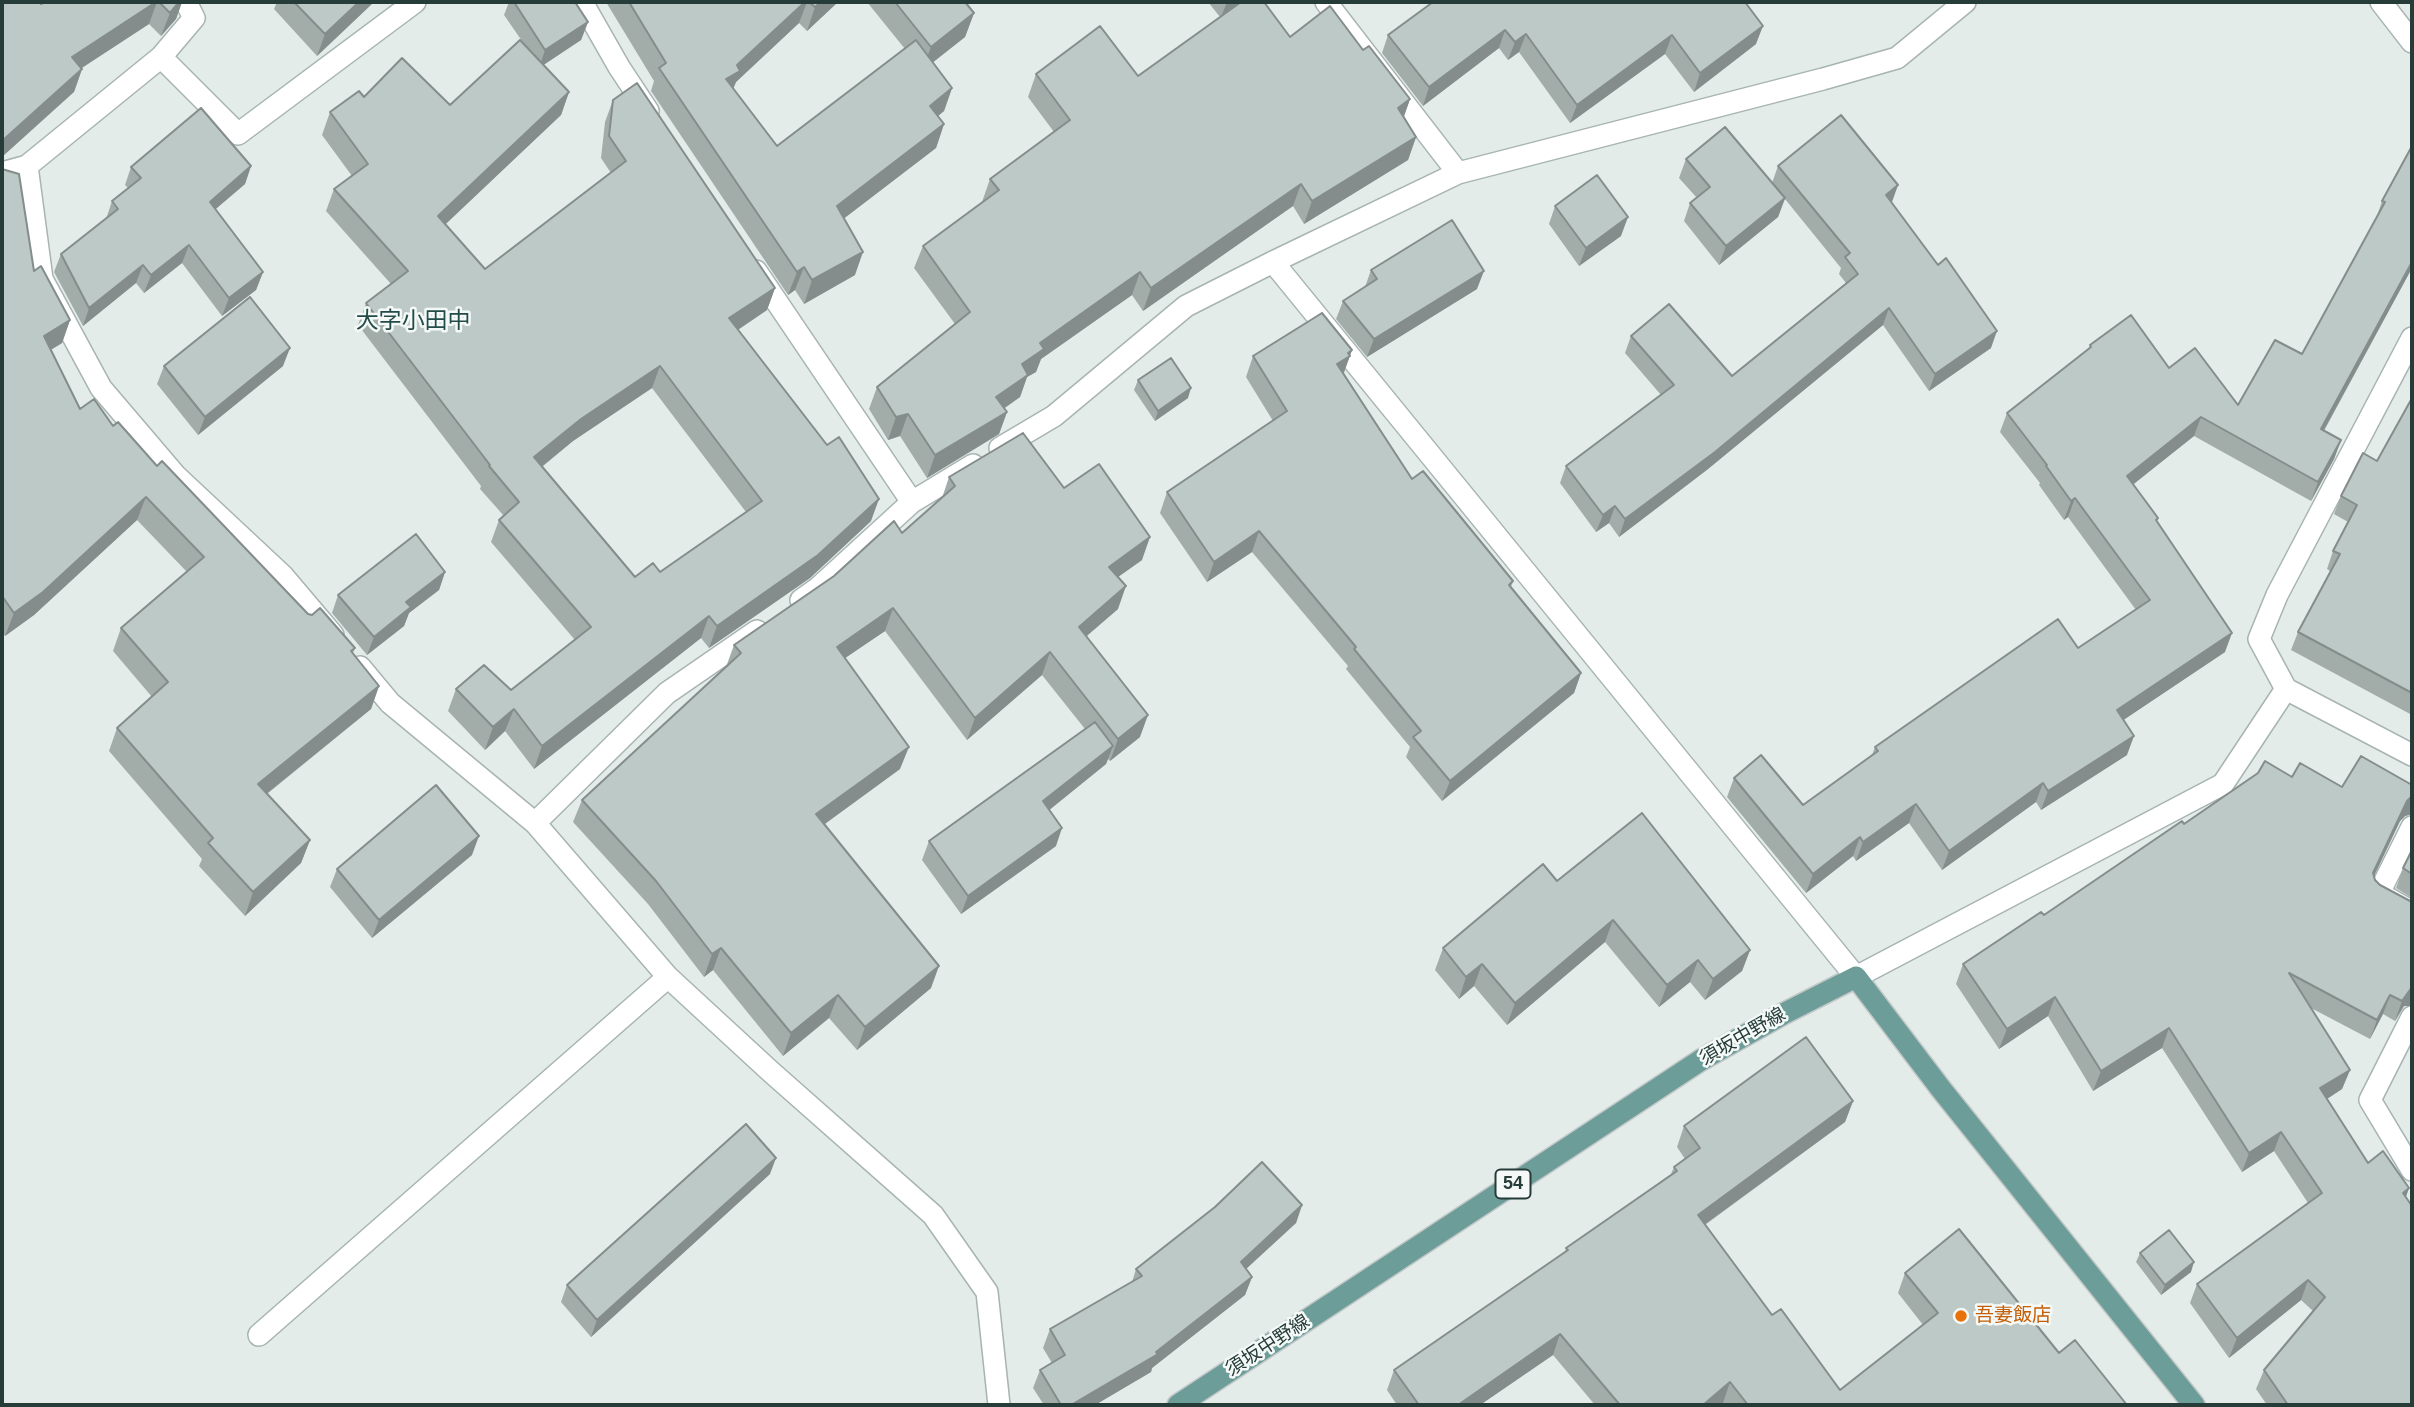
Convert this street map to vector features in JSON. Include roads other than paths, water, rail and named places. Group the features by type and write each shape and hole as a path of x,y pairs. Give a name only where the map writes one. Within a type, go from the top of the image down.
{"main road":[{"name":"須坂中野線","path":"1178,1405 1701,1060 1856,977"},
{"path":"1856,977 1941,1089 2194,1405"}],"street":[{"path":"2,173 27,166 161,57 194,18 186,2"},
{"path":"161,57 238,134 415,2"},
{"path":"582,2 618,67 657,124"},
{"path":"1326,2 1458,173"},
{"path":"535,823 667,693 818,588 912,502 1054,416 1186,306 1458,173 1897,58 1965,2"},
{"path":"2381,2 2412,42"},
{"path":"27,166 42,279 100,388 176,476 283,576 390,703 535,823 668,977 770,1072 933,1215 987,1292 999,1405"},
{"path":"742,250 912,502"},
{"path":"1273,262 1856,977 2223,784 2286,689"},
{"path":"2412,338 2277,595 2259,639 2286,689 2412,755"},
{"path":"2412,827 2379,893 2412,912"},
{"path":"259,1335 668,977"},
{"path":"2412,1017 2370,1100 2412,1170"}],"place":[{"name":"吾妻飯店","path":"1961,1316"}],"district":[{"name":"大字小田中","path":"413,322"}]}
